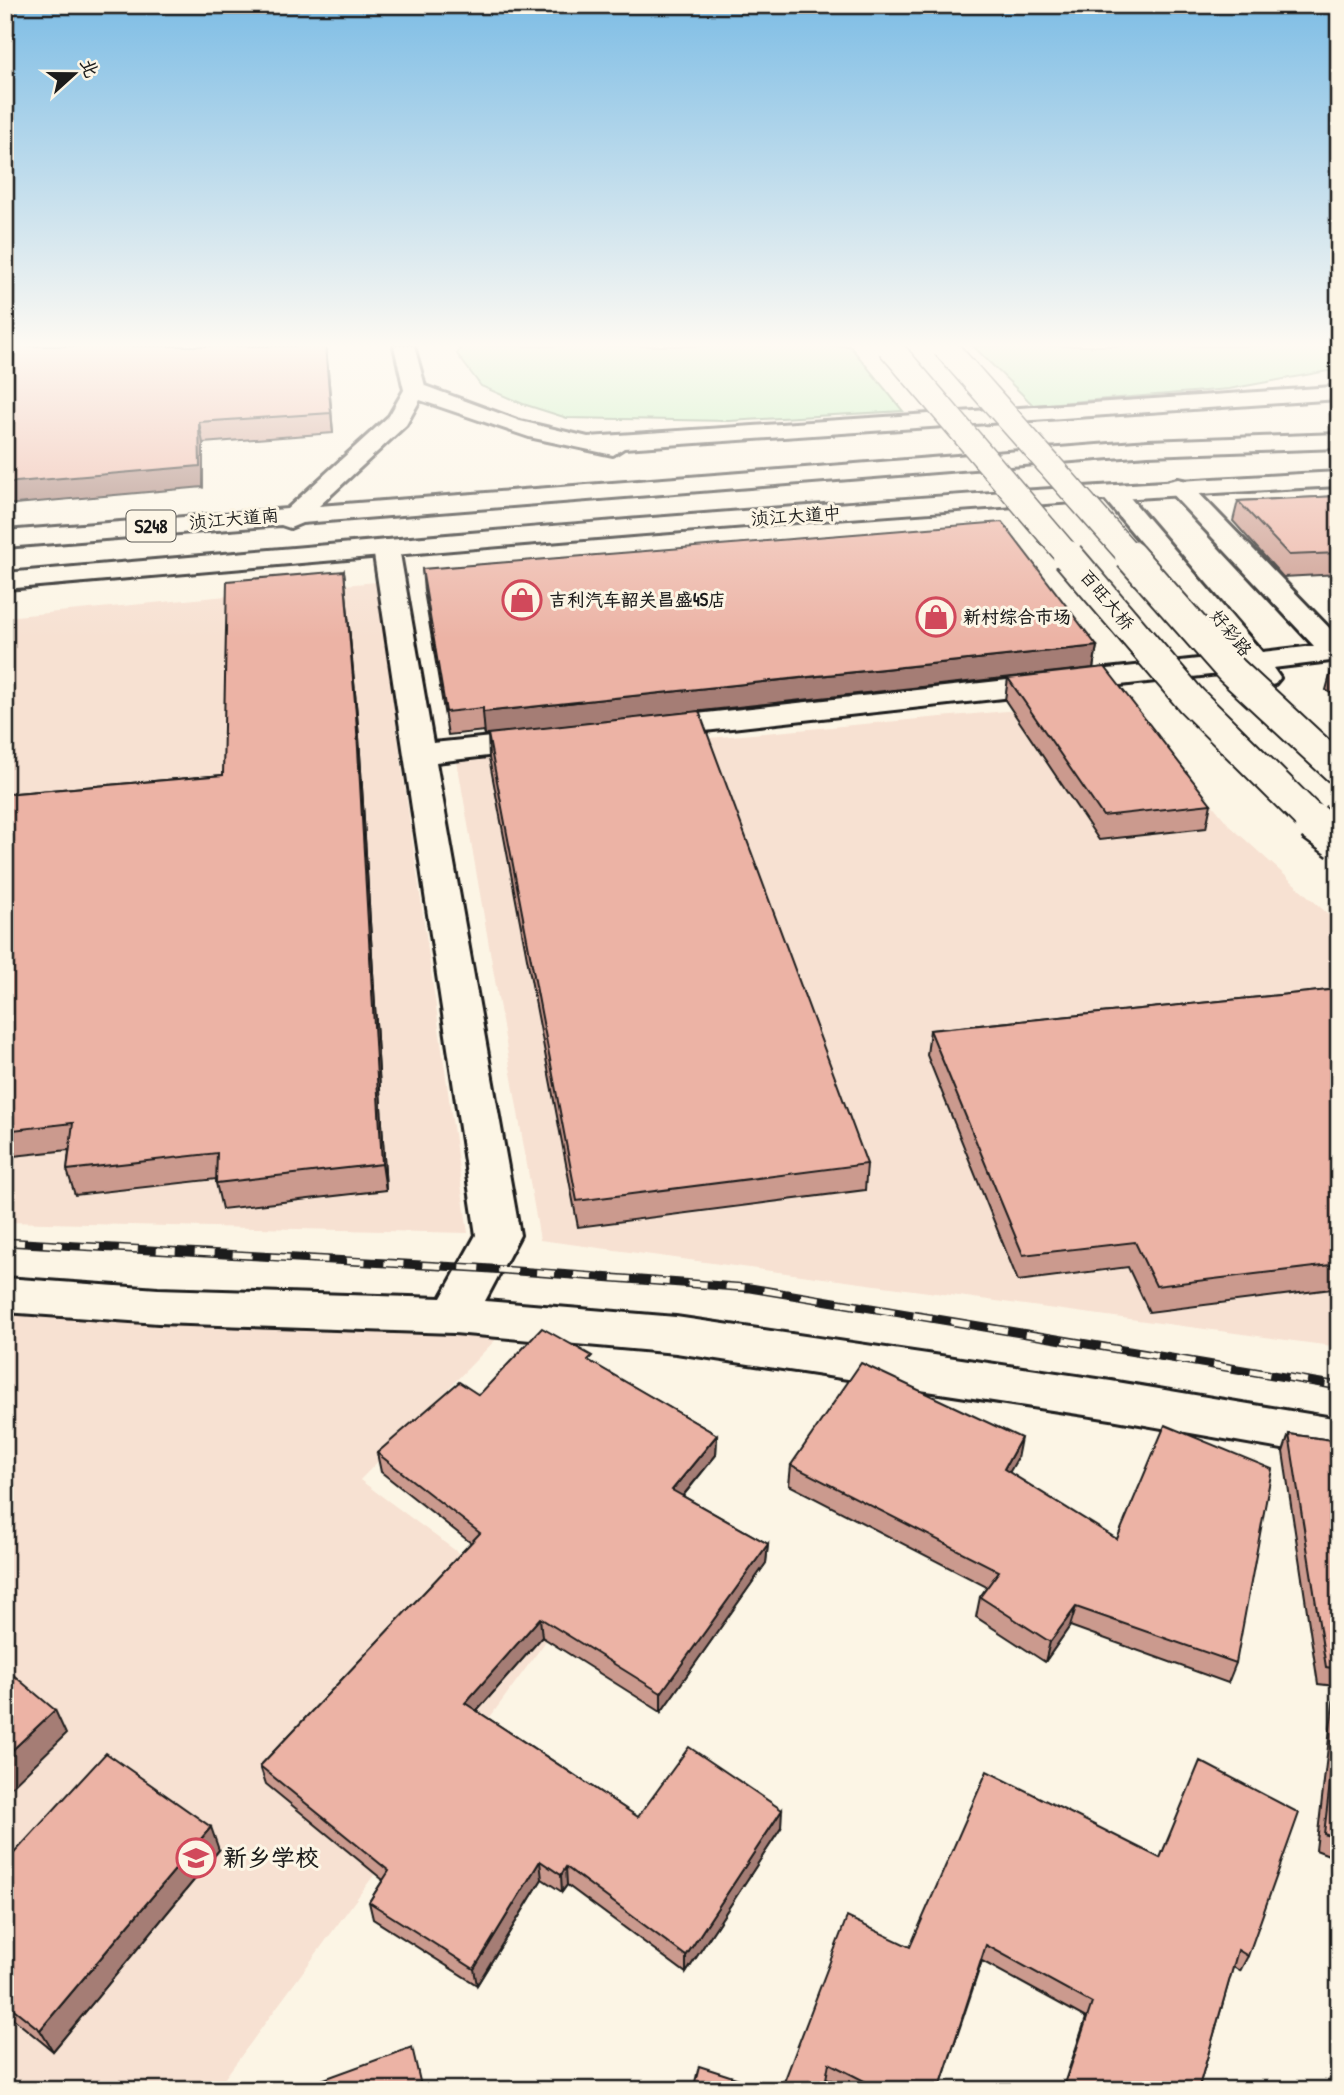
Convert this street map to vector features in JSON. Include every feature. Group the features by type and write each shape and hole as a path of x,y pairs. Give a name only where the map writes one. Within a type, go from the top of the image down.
{"main road":[{"path":"253,560 296,513 372,444"},
{"path":"587,444 802,474"},
{"name":"百旺大桥","path":"973,444 1191,699 1312,821 1339,841"},
{"path":"1031,444 1230,669 1339,770"},
{"path":"1148,448 1164,444"},
{"name":"浈江大道中","path":"296,513 1148,448 1264,444"},
{"name":"浈江大道中","path":"253,560 475,540 1178,486 1339,479"},
{"path":"1178,486 1337,651"},
{"name":"好彩路","path":"1111,491 1254,661 1339,786"},
{"path":"466,500 475,540"},
{"name":"浈江大道南","path":"5,538 296,513"},
{"path":"386,548 498,1235 454,1316"},
{"name":"浈江大道南","path":"5,581 253,560"},
{"path":"628,731 1337,651"},
{"path":"419,754 572,737"},
{"path":"5,1295 158,1306 454,1316 676,1335 1111,1400 1339,1439"}],"shaded area":[{"path":"376,582 468,1233 5,1222 5,617"},
{"path":"1127,700 1229,825 1339,924 1339,1347 540,1240 457,761"},
{"name":"新乡学校","path":"5,1304 505,1330 360,1480 557,1626 216,2090 5,2090"}],"building":[{"path":"5,444 199,444 200,466 5,483"},
{"path":"1339,496 1339,553 1289,555 1238,501"},
{"path":"1002,522 1097,646 483,712 483,708 446,712 422,569"},
{"path":"344,571 356,714 382,1164 216,1183 217,1153 67,1170 73,1123 5,1131 5,794 223,775 227,581"},
{"path":"1105,667 1211,804 1103,816 1008,678"},
{"path":"699,711 867,1164 577,1201 488,734"},
{"path":"1339,989 1339,1264 1156,1286 1135,1242 1023,1255 930,1030"},
{"path":"542,1328 592,1356 588,1360 717,1435 672,1490 768,1544 661,1693 540,1618 465,1703 638,1817 689,1747 782,1810 686,1956 566,1867 561,1875 540,1861 474,1969 369,1902 389,1871 260,1766 480,1533 377,1453 459,1382 479,1395"},
{"path":"861,1363 1021,1438 1004,1469 1117,1539 1165,1425 1272,1469 1236,1663 1076,1607 1050,1642 980,1597 999,1571 791,1465"},
{"path":"1289,1434 1339,1441 1339,1669 1326,1667"},
{"path":"5,1668 55,1710 5,1757"},
{"path":"1339,1706 1339,1839 1324,1834"},
{"path":"106,1753 211,1827 40,2030 5,2002 5,1863"},
{"path":"1200,1761 1299,1813 1248,1956 1238,1950 1198,2090 1063,2090 1092,2003 986,1945 939,2090 882,2090 829,2063 824,2090 781,2090 847,1917 910,1947 987,1771 1160,1858"},
{"path":"412,2047 422,2090 294,2090"},
{"path":"699,2066 773,2090 693,2090"}],"railway":[{"path":"5,1242 477,1268 750,1288 1339,1386"}],"place":[{"name":"吉利汽车韶关昌盛4S店","path":"522,600"},
{"name":"新村综合市场","path":"936,617"},
{"name":"新乡学校","path":"196,1858"}]}
